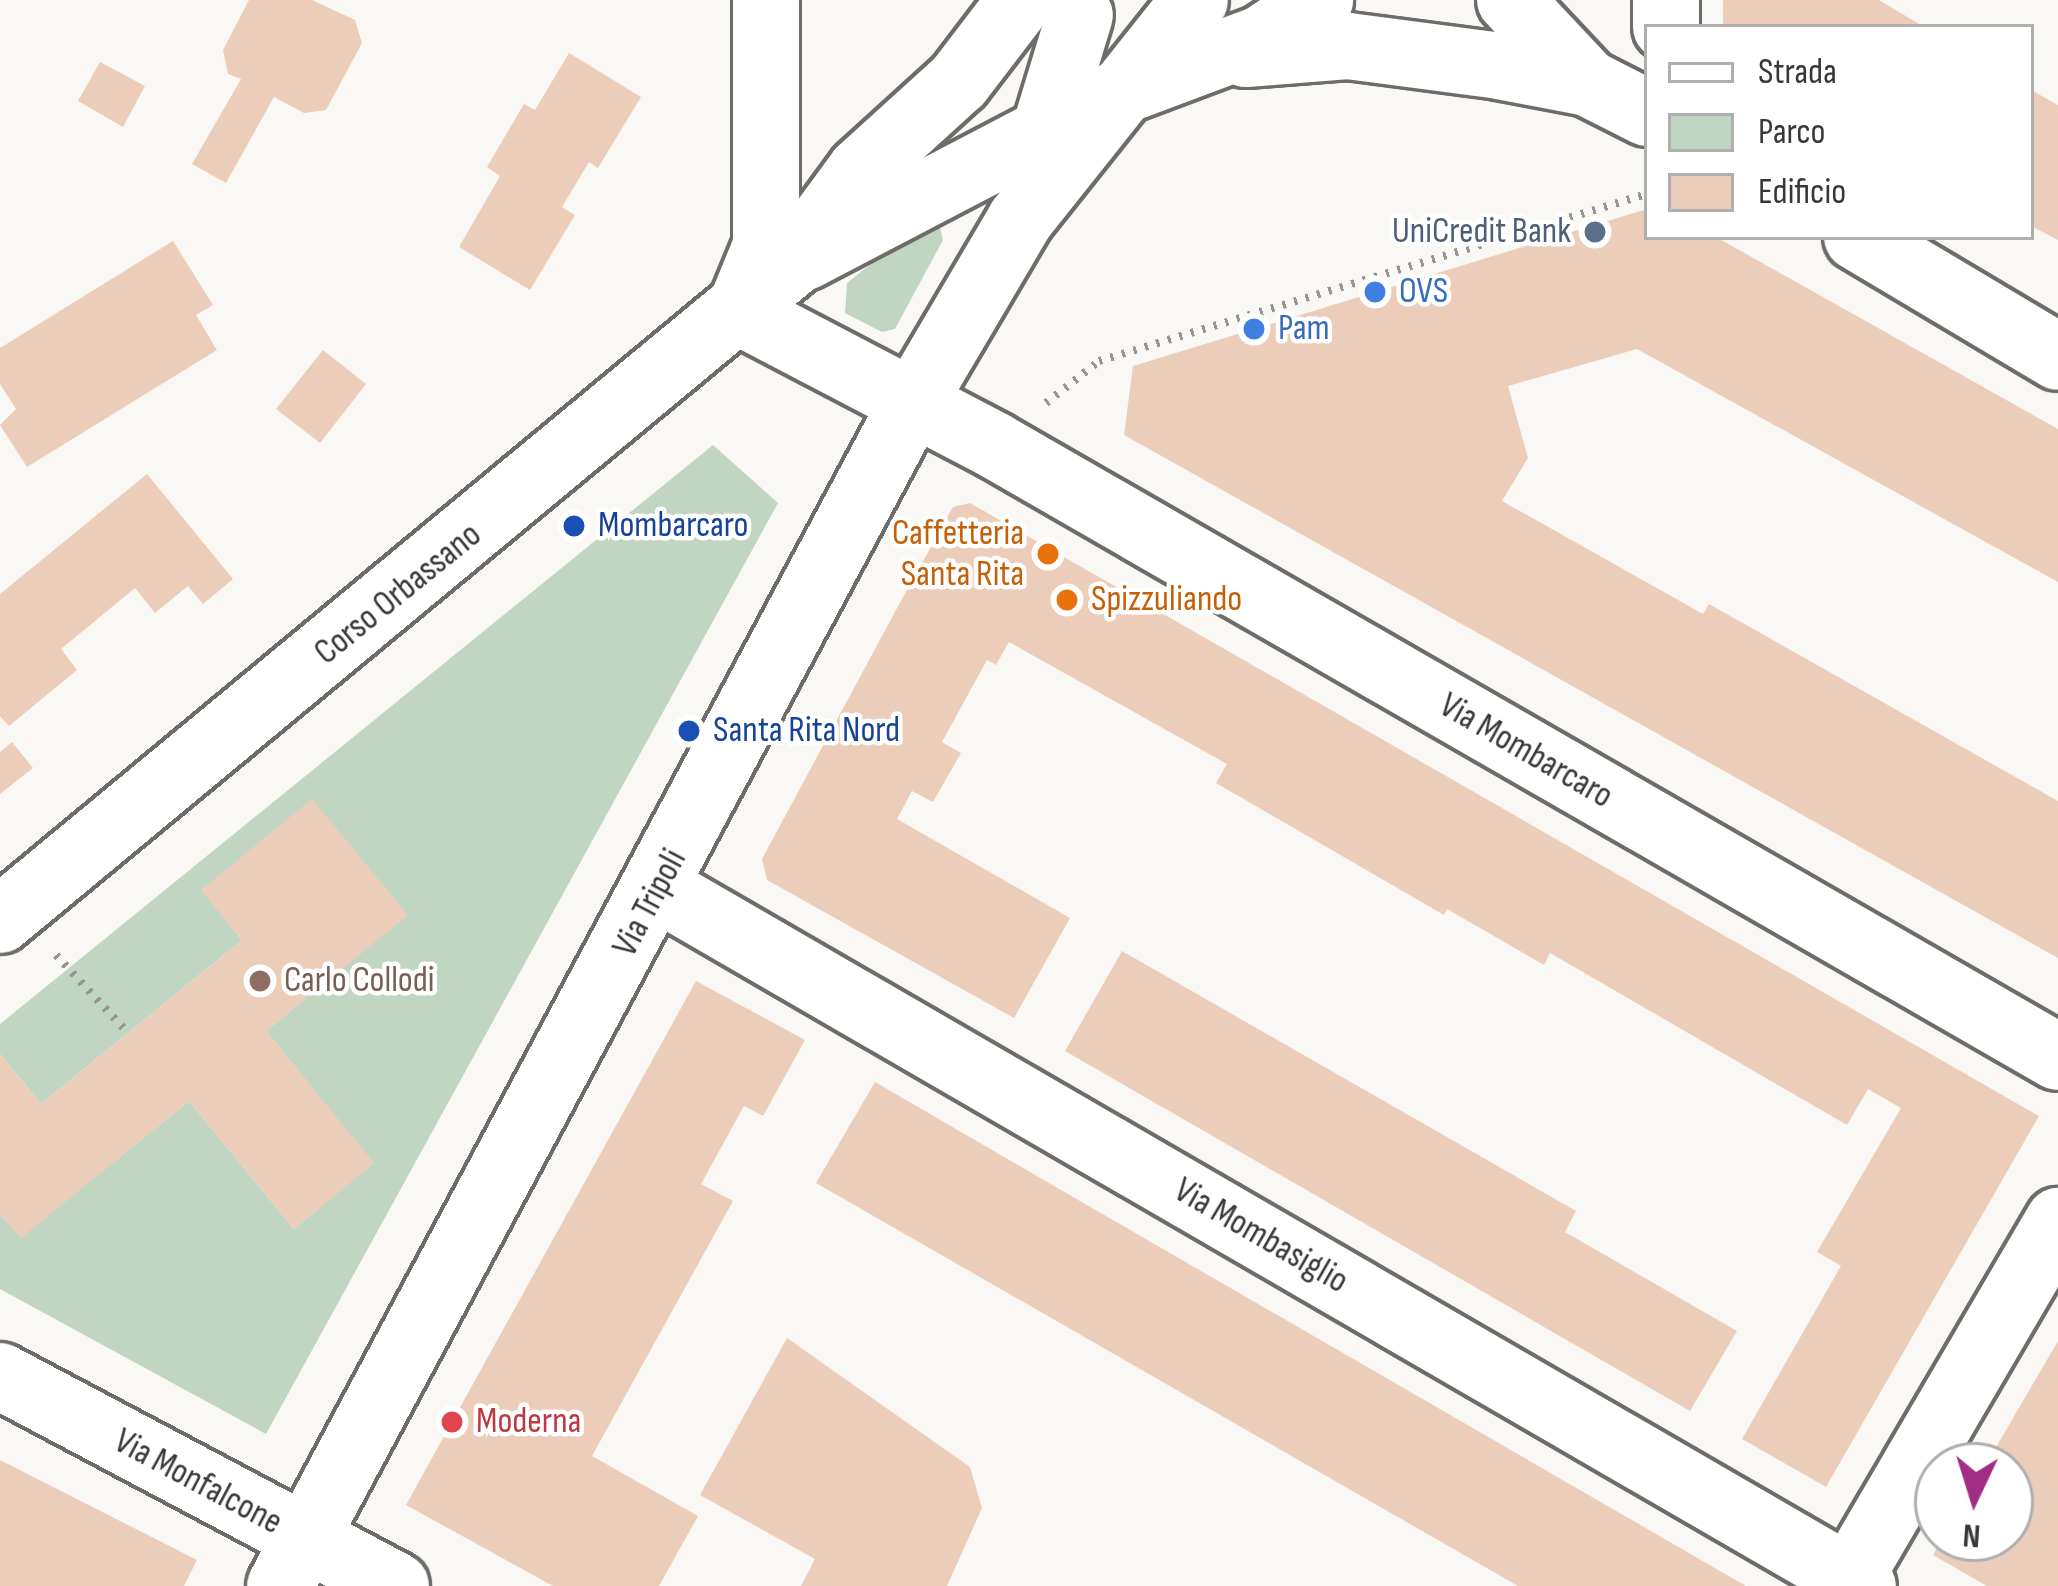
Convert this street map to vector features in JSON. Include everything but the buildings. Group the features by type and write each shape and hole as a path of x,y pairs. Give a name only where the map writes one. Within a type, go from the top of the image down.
{"street":[{"path":"739,311 766,246 766,0"},
{"path":"791,265 1127,89 1207,29 1320,0"},
{"path":"1510,0 1588,83"},
{"path":"1059,5 1127,89"},
{"path":"1020,220 1044,130 1059,5"},
{"path":"791,265 860,172 959,82 1059,5"},
{"path":"1207,29 1588,83 1644,111"},
{"path":"1020,220 1127,89"},
{"name":"Via Tripoli","path":"293,1563 658,889 913,402 1020,220"},
{"path":"1862,240 2058,357"},
{"name":"Corso Orbassano","path":"7,914 791,265"},
{"name":"Via Mombarcaro","path":"739,311 994,445 2058,1057"},
{"name":"Via Mombasiglio","path":"658,889 1853,1584"},
{"path":"1853,1584 2058,1221"},
{"name":"Via Monfalcone","path":"0,1376 293,1563 396,1586"}],"path":[{"path":"994,445 1099,361 1644,195"},
{"path":"7,914 128,1033"}],"green space":[{"path":"921,224 939,224 943,240 895,329 882,332 845,313 847,283"},
{"path":"713,445 778,503 266,1434 0,1289 0,1214 21,1237 189,1101 294,1229 373,1163 266,1031 407,915 202,890 242,940 41,1104 0,1054 0,1024"}],"place":[{"name":"UniCredit Bank","path":"1595,232"},
{"name":"OVS","path":"1375,292"},
{"name":"Pam","path":"1254,329"},
{"name":"Mombarcaro","path":"574,526"},
{"name":"Caffetteria Santa Rita","path":"1048,554"},
{"name":"Spizzuliando","path":"1067,600"},
{"name":"Santa Rita Nord","path":"689,731"},
{"name":"Carlo Collodi","path":"260,981"},
{"name":"Moderna","path":"452,1422"}]}
